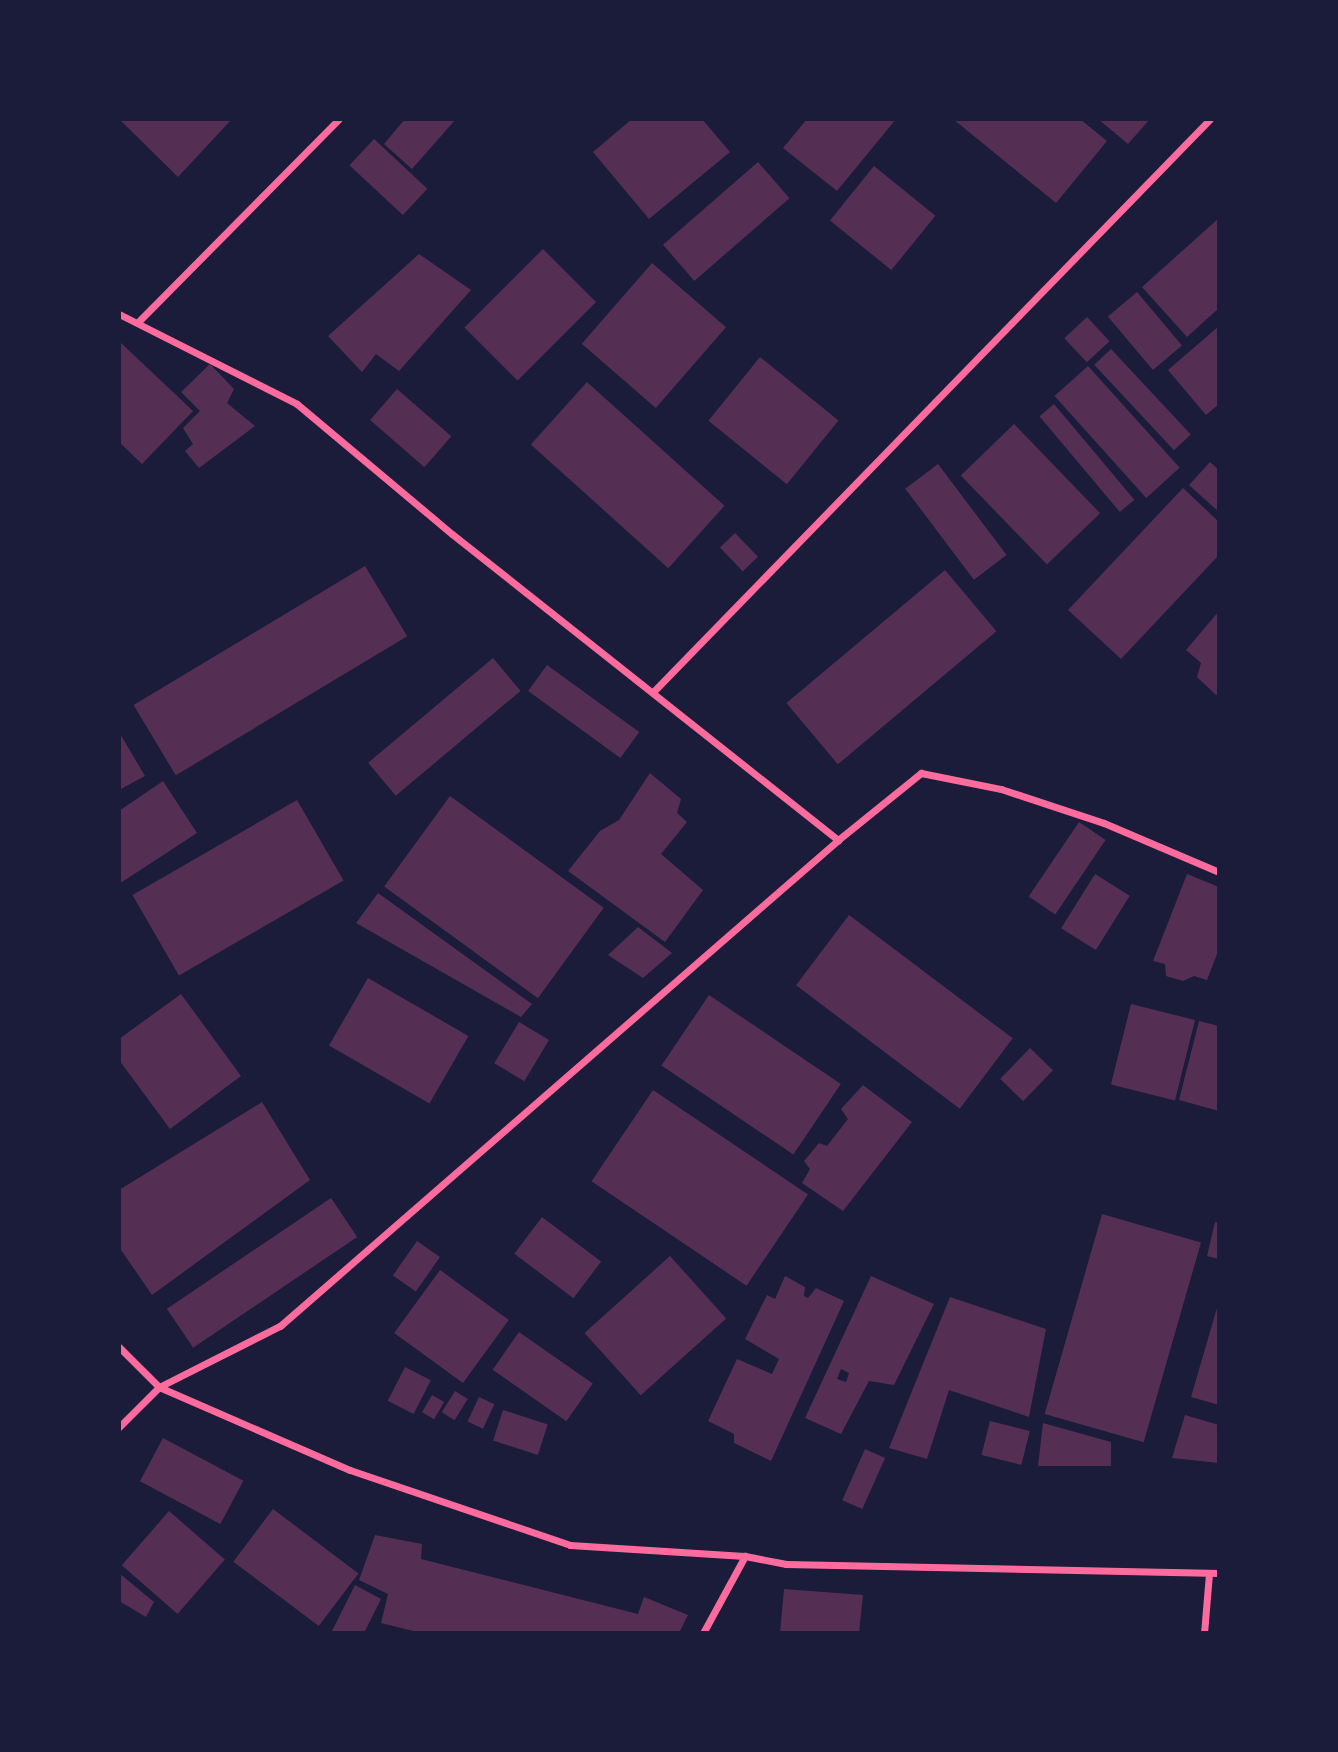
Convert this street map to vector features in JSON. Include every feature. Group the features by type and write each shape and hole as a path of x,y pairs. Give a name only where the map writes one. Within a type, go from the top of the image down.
{"street":[{"path":"139,321 339,119"},
{"path":"653,692 1210,119"},
{"path":"119,314 139,321 297,404 838,840"},
{"path":"119,1427 159,1387 280,1326 838,840 921,773 1001,789 1104,823 1219,872"},
{"path":"119,1347 159,1387 350,1470 570,1545 745,1556 786,1564 1219,1573"},
{"path":"704,1633 745,1556"},
{"path":"1204,1633 1209,1574"}],"building":[{"path":"119,119 232,119 178,177"},
{"path":"405,119 456,119 412,169 384,144"},
{"path":"632,119 702,119 730,152 649,219 593,152"},
{"path":"807,119 896,119 837,191 783,148"},
{"path":"953,119 1080,119 1107,141 1056,203"},
{"path":"1098,119 1150,119 1128,144"},
{"path":"374,139 427,189 403,215 349,165"},
{"path":"758,162 789,198 694,281 663,245"},
{"path":"874,166 935,216 891,270 830,220"},
{"path":"1219,218 1219,308 1187,337 1142,287"},
{"path":"543,249 596,302 518,381 465,327"},
{"path":"419,254 471,290 399,371 376,354 362,372 328,336"},
{"path":"652,263 726,327 656,408 582,344"},
{"path":"1137,292 1182,346 1153,370 1108,316"},
{"path":"1087,317 1110,341 1087,362 1064,338"},
{"path":"1219,326 1219,404 1206,415 1168,370"},
{"path":"119,341 193,411 142,464 119,442"},
{"path":"1111,349 1191,435 1174,450 1094,365"},
{"path":"760,357 838,421 787,484 708,421"},
{"path":"210,364 234,389 227,403 255,426 199,468 185,451 193,444 183,428 200,411 181,392"},
{"path":"1088,366 1180,468 1146,498 1055,396"},
{"path":"587,382 724,506 668,568 531,444"},
{"path":"397,389 451,436 424,467 370,420"},
{"path":"1054,404 1134,500 1120,512 1039,416"},
{"path":"1014,424 1100,513 1047,565 961,475"},
{"path":"1210,462 1219,470 1219,512 1189,485"},
{"path":"938,464 1007,555 974,580 905,489"},
{"path":"1183,488 1219,522 1219,555 1121,659 1068,610"},
{"path":"735,533 758,557 743,571 720,548"},
{"path":"365,566 407,636 176,775 134,705"},
{"path":"945,570 996,631 838,764 786,703"},
{"path":"1219,611 1219,694 1216,695 1197,677 1201,663 1186,650"},
{"path":"493,658 521,691 396,796 368,763"},
{"path":"547,665 639,732 620,758 528,691"},
{"path":"119,732 145,776 119,790"},
{"path":"650,773 681,799 677,813 687,822 661,854 703,890 665,942 568,871 600,831 619,820"},
{"path":"163,781 197,833 119,884 119,811"},
{"path":"450,796 604,908 538,998 384,887"},
{"path":"297,800 344,881 179,976 132,895"},
{"path":"1079,822 1106,840 1055,915 1029,897"},
{"path":"1095,874 1130,896 1096,950 1061,928"},
{"path":"1187,874 1219,887 1219,949 1207,980 1194,976 1183,981 1166,976 1165,964 1153,961"},
{"path":"378,893 532,1004 521,1017 356,923"},
{"path":"849,915 1013,1038 960,1109 796,985"},
{"path":"638,927 672,953 643,978 608,955"},
{"path":"368,978 468,1036 429,1104 329,1046"},
{"path":"181,994 241,1076 170,1129 119,1060 119,1039"},
{"path":"709,995 841,1084 793,1154 661,1065"},
{"path":"1131,1004 1195,1020 1175,1101 1111,1085"},
{"path":"1199,1021 1219,1026 1219,1111 1179,1100"},
{"path":"519,1022 549,1040 524,1081 494,1063"},
{"path":"1030,1048 1053,1070 1023,1101 1000,1079"},
{"path":"863,1085 912,1122 843,1211 802,1183 810,1169 804,1161 819,1143 827,1146 848,1119 841,1109"},
{"path":"653,1090 808,1195 747,1286 591,1181"},
{"path":"262,1102 310,1180 152,1295 119,1247 119,1190"},
{"path":"331,1198 357,1237 193,1348 167,1309"},
{"path":"1102,1214 1201,1242 1144,1442 1045,1414"},
{"path":"542,1217 601,1262 573,1298 514,1254"},
{"path":"1215,1222 1219,1223 1219,1259 1207,1256"},
{"path":"417,1241 440,1257 416,1291 393,1275"},
{"path":"670,1256 726,1318 641,1395 585,1333"},
{"path":"440,1270 509,1320 463,1383 394,1333"},
{"path":"785,1276 805,1287 804,1296 808,1298 816,1288 844,1301 771,1461 734,1443 734,1434 708,1421 737,1359 772,1374 779,1359 745,1339 767,1295 775,1299"},
{"path":"871,1276 934,1304 894,1385 869,1381 841,1434 805,1418","holes":["841,1369 849,1373 846,1382 837,1379"]},
{"path":"950,1297 1046,1329 1029,1417 949,1390 927,1459 889,1448"},
{"path":"1219,1301 1219,1405 1191,1397"},
{"path":"519,1332 593,1384 566,1421 493,1370"},
{"path":"405,1367 431,1380 414,1414 388,1401"},
{"path":"455,1391 468,1399 454,1420 442,1412"},
{"path":"432,1395 444,1402 434,1419 422,1412"},
{"path":"479,1397 494,1404 483,1429 468,1421"},
{"path":"503,1410 548,1425 538,1455 493,1440"},
{"path":"1185,1415 1219,1425 1219,1463 1172,1458"},
{"path":"990,1421 1030,1431 1021,1465 982,1455"},
{"path":"1043,1423 1111,1442 1111,1466 1038,1466"},
{"path":"163,1438 243,1481 220,1524 140,1481"},
{"path":"865,1449 885,1458 862,1509 842,1500"},
{"path":"273,1509 358,1573 319,1626 233,1562"},
{"path":"169,1511 225,1560 178,1614 122,1565"},
{"path":"375,1535 422,1544 421,1559 638,1614 644,1597 688,1615 679,1633 421,1633 381,1623 388,1594 359,1580"},
{"path":"119,1573 154,1602 146,1617 119,1601"},
{"path":"355,1585 381,1599 364,1633 331,1633"},
{"path":"784,1589 863,1595 859,1633 780,1633"}]}
